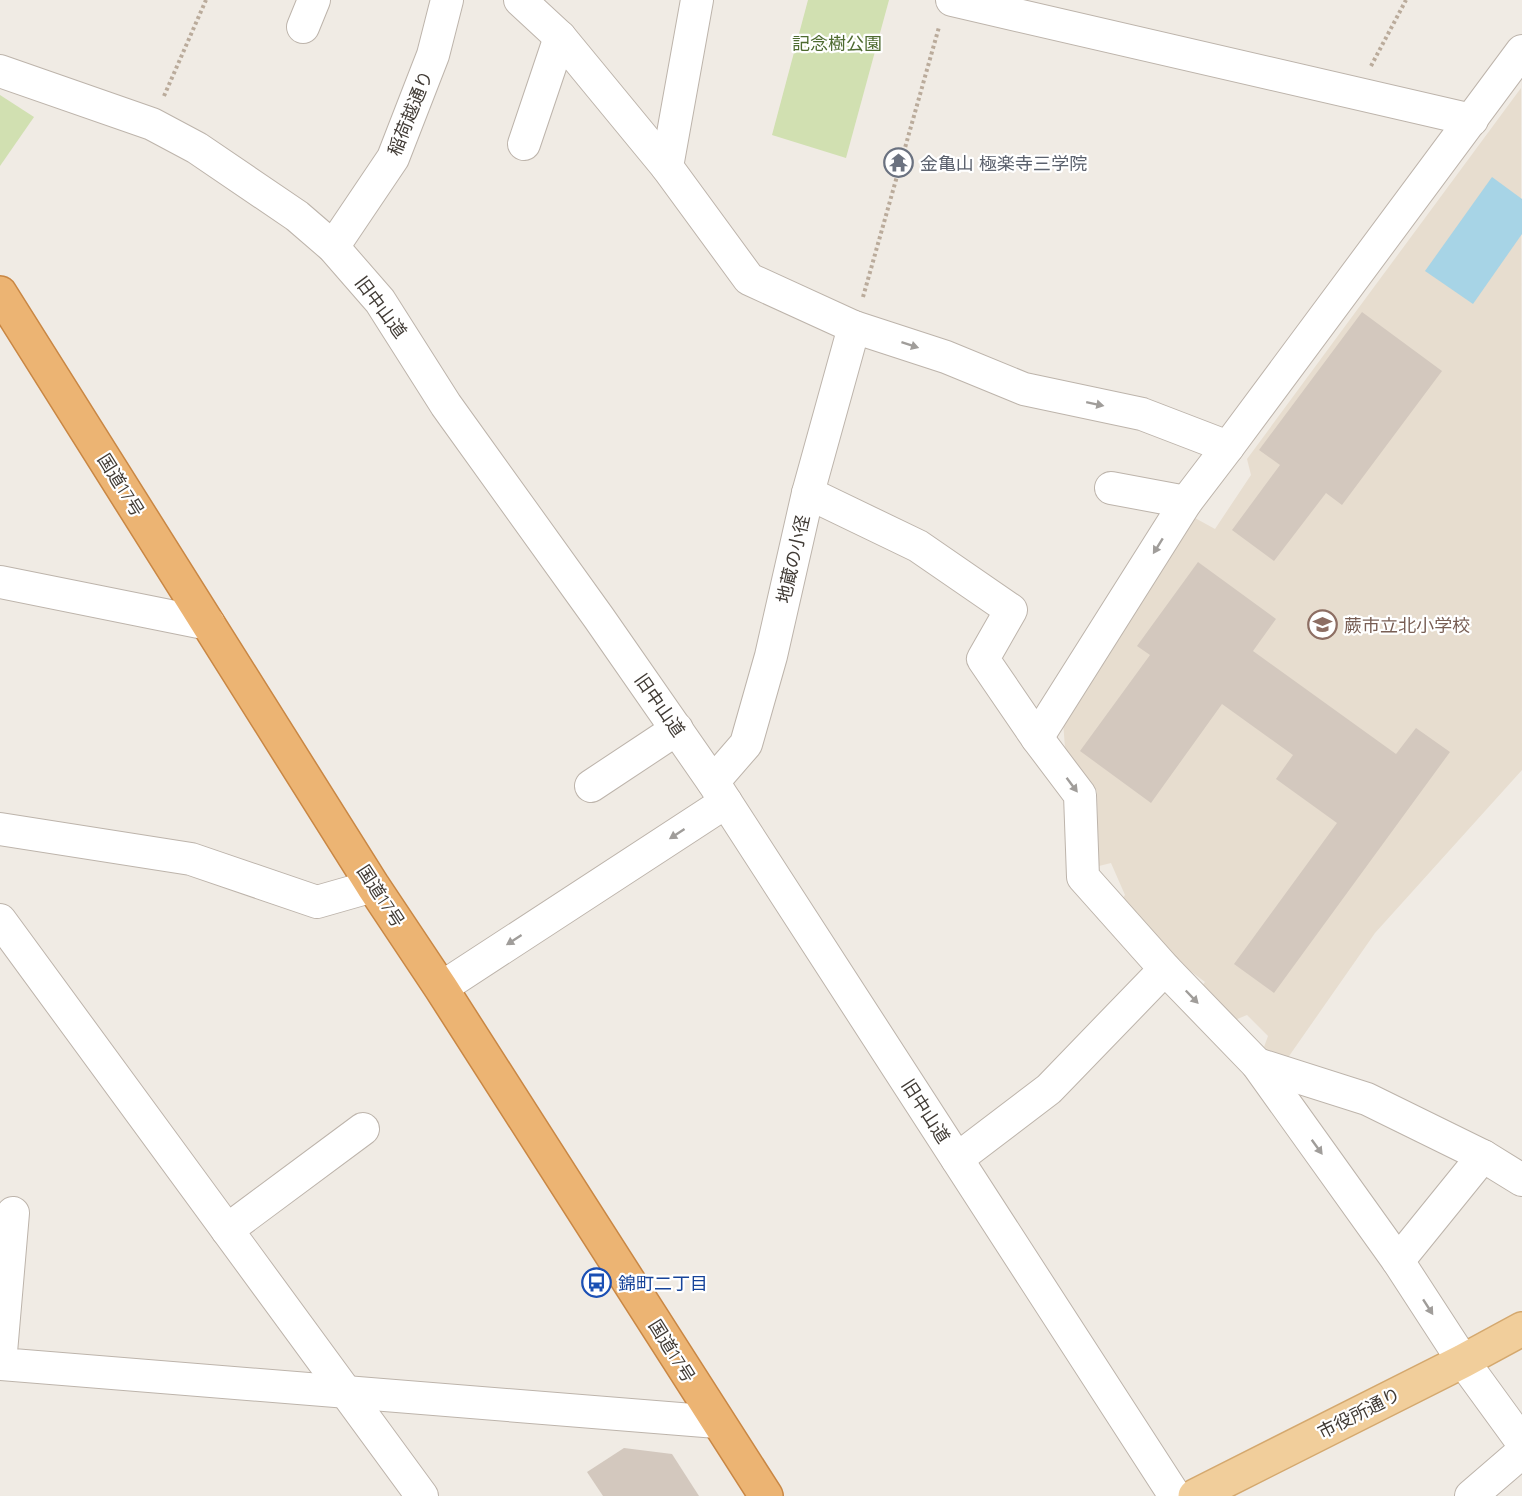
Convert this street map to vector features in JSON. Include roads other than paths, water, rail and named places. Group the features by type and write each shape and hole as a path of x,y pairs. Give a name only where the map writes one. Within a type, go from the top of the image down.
{"highway":[{"name":"国道17号","path":"0,293 373,886 441,988 766,1496"}],"main road":[{"name":"市役所通り","path":"1195,1496 1522,1329"}],"street":[{"name":"稲荷越通り","path":"333,248 393,158 433,55 447,0"},
{"path":"520,0 560,37 667,167 749,279 854,327 946,357 1024,389 1142,414 1228,447"},
{"path":"667,167 698,0"},
{"path":"946,11 1472,120"},
{"path":"524,144 560,37"},
{"path":"1037,738 1186,502 1522,51"},
{"name":"旧中山道","path":"0,71 152,124 196,148 297,216 333,248 380,301 446,405 720,792 1175,1496"},
{"name":"地蔵の小径","path":"441,988 720,792 746,744 771,656 808,493 854,327"},
{"path":"1111,488 1186,502"},
{"path":"808,493 918,546 1011,610 983,659 1037,738 1080,795 1083,878 1165,969 1257,1064 1398,1261 1462,1361 1522,1442"},
{"path":"0,582 209,624"},
{"path":"591,786 677,729"},
{"path":"0,829 191,859 317,902 373,886"},
{"path":"0,920 422,1496"},
{"path":"957,1159 1049,1089 1165,969"},
{"path":"1257,1064 1367,1099 1483,1156 1522,1180"},
{"path":"227,1230 363,1129"},
{"path":"1398,1261 1483,1156"},
{"path":"13,1213 0,1364 347,1394 717,1422"},
{"path":"1471,1496 1522,1452"}],"water":[{"path":"1492,177 1522,199 1522,234 1473,304 1425,271"}],"place":[{"name":"金亀山 極楽寺三学院","path":"899,163"},
{"name":"蕨市立北小学校","path":"1323,625"},
{"name":"錦町二丁目","path":"597,1283"}],"park label":[{"name":"記念樹公園","path":"837,43"}]}
